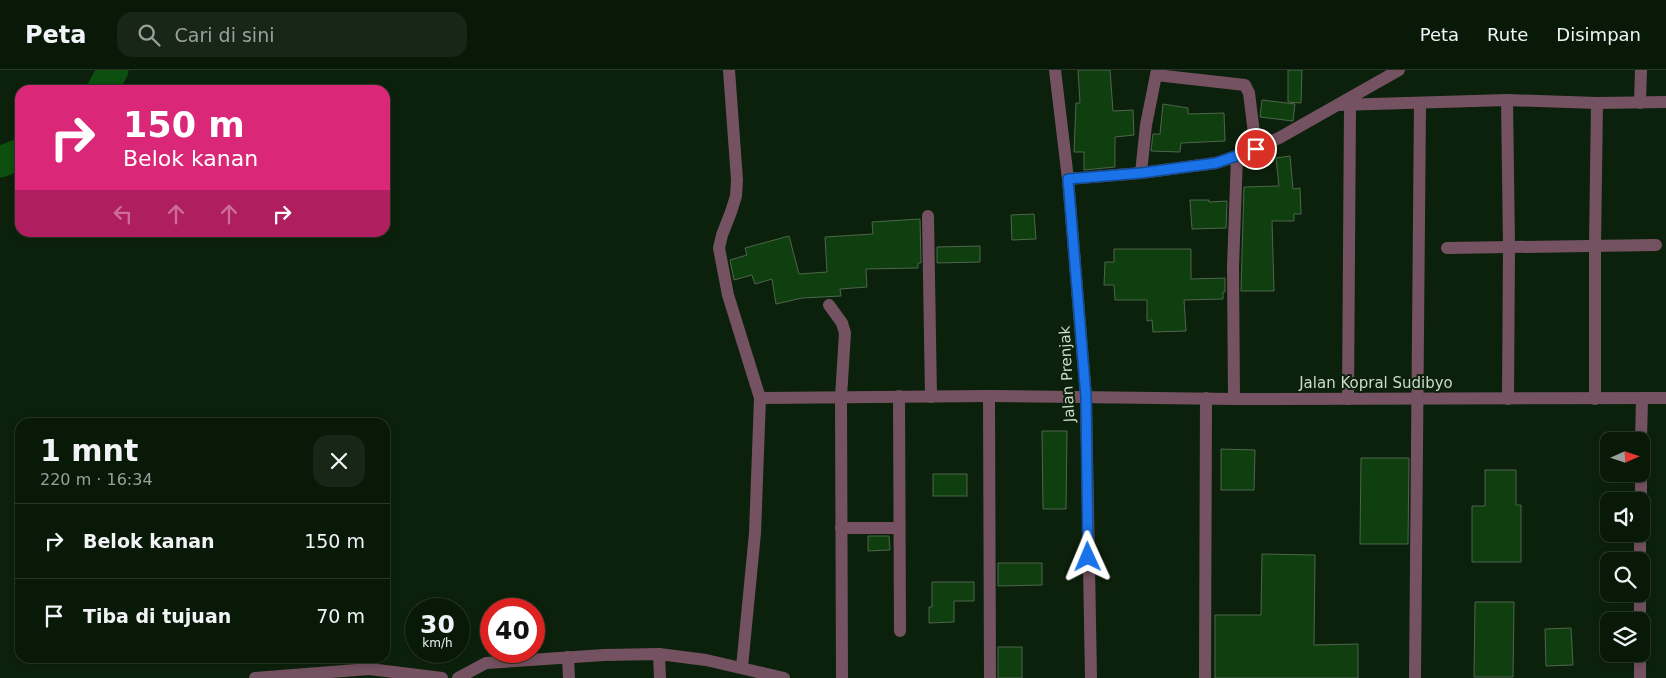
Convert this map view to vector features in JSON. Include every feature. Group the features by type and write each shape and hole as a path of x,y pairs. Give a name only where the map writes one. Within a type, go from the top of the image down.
{"street":[{"path":"729,70 737,180 736,196 719,248 728,295 760,398 755,533 742,667"},
{"name":"Jalan Prenjak","path":"1055,70 1068,179 1086,397 1091,678"},
{"path":"1068,179 1141,173 1216,163 1256,149 1344,105 1399,70"},
{"path":"1640,103 1641,70"},
{"path":"1141,173 1146,125 1157,72 1245,84 1249,93 1256,149"},
{"path":"1344,105 1507,100 1666,102"},
{"path":"1507,100 1509,246 1508,399"},
{"path":"1595,399 1597,102"},
{"path":"1415,678 1420,103"},
{"path":"1344,105 1348,399"},
{"path":"1234,399 1233,267 1237,156"},
{"path":"928,216 930,397"},
{"path":"1447,248 1656,245"},
{"path":"829,305 842,323 845,333 841,397 842,678"},
{"path":"899,396 900,630"},
{"name":"Jalan Kopral Sudibyo","path":"760,398 899,396 1234,399 1666,398"},
{"path":"989,396 990,678"},
{"path":"1205,678 1206,398"},
{"path":"1641,432 1642,399"},
{"path":"841,528 900,528"},
{"path":"659,654 660,678"},
{"path":"458,678 486,662 568,656 659,654 706,660 784,678"},
{"path":"568,656 569,678"},
{"path":"1640,662 1640,678"},
{"path":"255,678 340,675 369,669 442,678"}],"building":[{"path":"1078,70 1110,70 1113,111 1133,110 1134,135 1115,137 1115,167 1084,170 1084,152 1074,152 1076,103 1080,103"},
{"path":"1288,70 1302,70 1301,103 1288,102"},
{"path":"1262,100 1295,104 1293,121 1260,117"},
{"path":"1163,104 1188,108 1188,114 1224,113 1225,141 1181,143 1180,152 1151,151 1153,134 1160,134"},
{"path":"1290,156 1293,189 1300,188 1301,214 1294,214 1294,221 1272,221 1274,291 1241,291 1244,187 1279,186 1276,158"},
{"path":"1190,200 1227,201 1226,228 1192,229"},
{"path":"1034,214 1036,239 1012,240 1011,215"},
{"path":"920,219 921,263 918,263 918,268 866,269 867,287 840,289 841,296 802,298 776,304 772,279 755,284 752,275 734,280 730,260 747,255 745,248 789,236 799,274 827,272 825,237 873,234 872,222"},
{"path":"980,246 980,262 937,263 937,247"},
{"path":"1114,249 1191,249 1191,279 1225,278 1223,299 1184,300 1186,331 1153,332 1152,320 1147,321 1147,300 1115,300 1114,285 1104,285 1105,262 1114,262"},
{"path":"1042,431 1067,431 1066,509 1043,509"},
{"path":"1221,449 1255,450 1254,490 1221,490"},
{"path":"1361,458 1409,458 1408,544 1360,544"},
{"path":"1485,470 1516,470 1516,505 1521,505 1521,562 1472,562 1472,506 1485,506"},
{"path":"933,474 967,474 967,496 933,496"},
{"path":"868,536 889,536 890,550 868,551"},
{"path":"1262,554 1315,555 1314,645 1358,644 1358,678 1215,678 1215,615 1261,615"},
{"path":"998,563 1042,563 1042,585 998,586"},
{"path":"932,582 974,582 974,601 954,601 954,622 929,623 929,607 932,607"},
{"path":"1475,602 1514,602 1513,677 1474,677"},
{"path":"1571,628 1573,665 1546,666 1545,629"},
{"path":"998,647 1022,647 1022,678 998,678"}],"waterway":[{"path":"105,85 113,70"},
{"path":"0,162 15,156"}],"route":[{"path":"1088,557 1086,397 1068,179 1141,173 1216,163 1256,149"}]}
